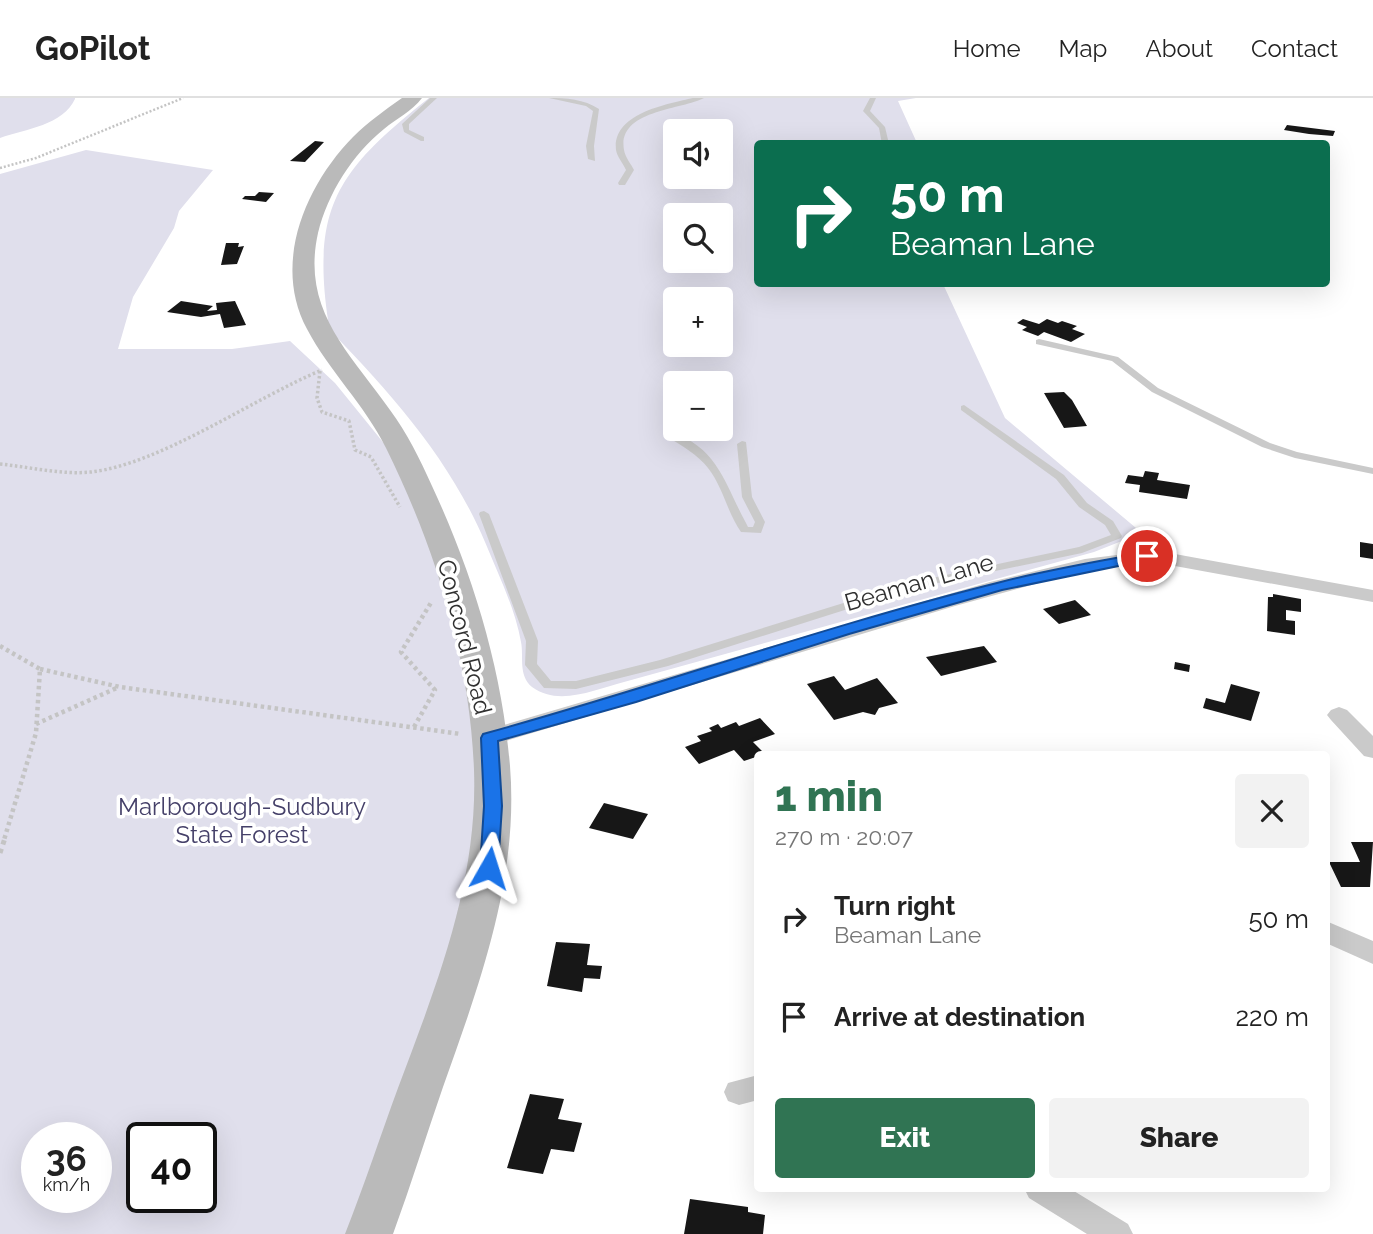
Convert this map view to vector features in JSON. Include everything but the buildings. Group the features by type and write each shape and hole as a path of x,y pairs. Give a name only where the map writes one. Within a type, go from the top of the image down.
{"street":[{"name":"Concord Road","path":"369,1234 460,982 486,889 493,806 489,738 470,637 427,508 398,444 331,368 306,294 304,250 310,216 331,177 357,144 413,98"},
{"name":"Beaman Lane","path":"489,738 630,699 856,627 1000,586 1147,556 1373,596"},
{"path":"1339,715 1373,750"},
{"path":"1330,933 1373,953"},
{"path":"1047,1192 1116,1234"}],"lane":[{"path":"421,139 406,131 405,124 434,98"},
{"path":"552,98 588,104 597,110 590,146 592,159"},
{"path":"622,183 630,170 620,151 622,138 639,115 701,98"},
{"path":"873,98 866,111 882,127 885,140"},
{"path":"1039,342 1115,359 1155,390 1266,445 1295,455 1373,471"},
{"path":"484,514 532,641 531,666 548,685 576,685 664,663 912,585 1082,550 1117,536 1109,523 1083,505 1060,477 985,420 964,408"},
{"path":"681,441 700,453 715,470 735,518 745,530 757,531 760,522 747,496 742,444"}],"path":[{"path":"0,169 36,159 183,98"},
{"path":"0,464 94,472 165,449 243,405 331,368"},
{"path":"331,368 317,398 321,412 349,421 355,450 371,457 396,503 405,512"},
{"path":"414,727 435,691 401,652 433,604 431,592"},
{"path":"0,646 40,668 120,687 489,738"},
{"path":"0,853 36,724 40,668"},
{"path":"36,724 120,687"}],"green space":[{"path":"0,98 75,99 62,115 53,120 0,138"},
{"path":"429,98 916,98 898,101 916,140 754,140 754,287 944,287 1005,418 1142,533 1094,552 590,692 566,696 543,693 532,687 525,677 518,629 506,591 470,510 453,480 392,397 321,321 328,320 324,246 329,217 339,192 354,168 374,146"},
{"name":"Marlborough-Sudbury State Forest","path":"86,150 213,170 179,211 174,228 133,297 118,349 232,349 290,341 335,383 404,468 460,622 485,840 364,1234 0,1234 0,174"}],"route":[{"path":"489,868 493,806 489,738 630,699 843,630 1000,586 1147,556"}]}
